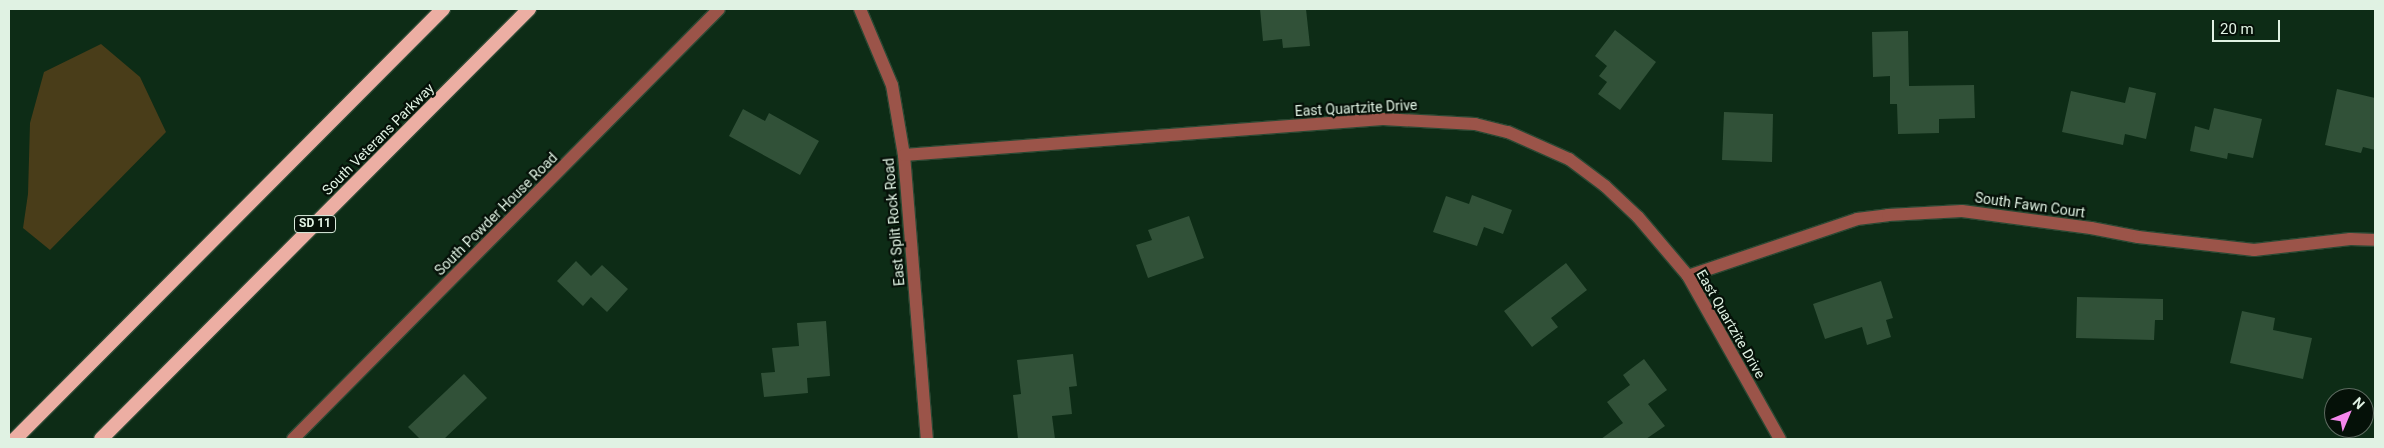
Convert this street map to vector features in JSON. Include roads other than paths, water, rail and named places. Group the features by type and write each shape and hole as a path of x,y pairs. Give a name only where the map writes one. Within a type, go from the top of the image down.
{"highway":[{"path":"15,439 443,9"},
{"name":"South Veterans Parkway","path":"101,439 529,9"}],"street":[{"name":"South Powder House Road","path":"294,439 719,9"},
{"name":"East Split Rock Road","path":"860,9 892,85 904,154 927,439"},
{"name":"East Quartzite Drive","path":"904,154 1383,119 1475,124 1508,132 1569,159 1605,186 1638,217 1688,276 1780,439"},
{"name":"South Fawn Court","path":"1688,276 1857,219 1888,214 1962,211 2091,228 2138,238 2254,250 2350,239 2375,240"}]}
